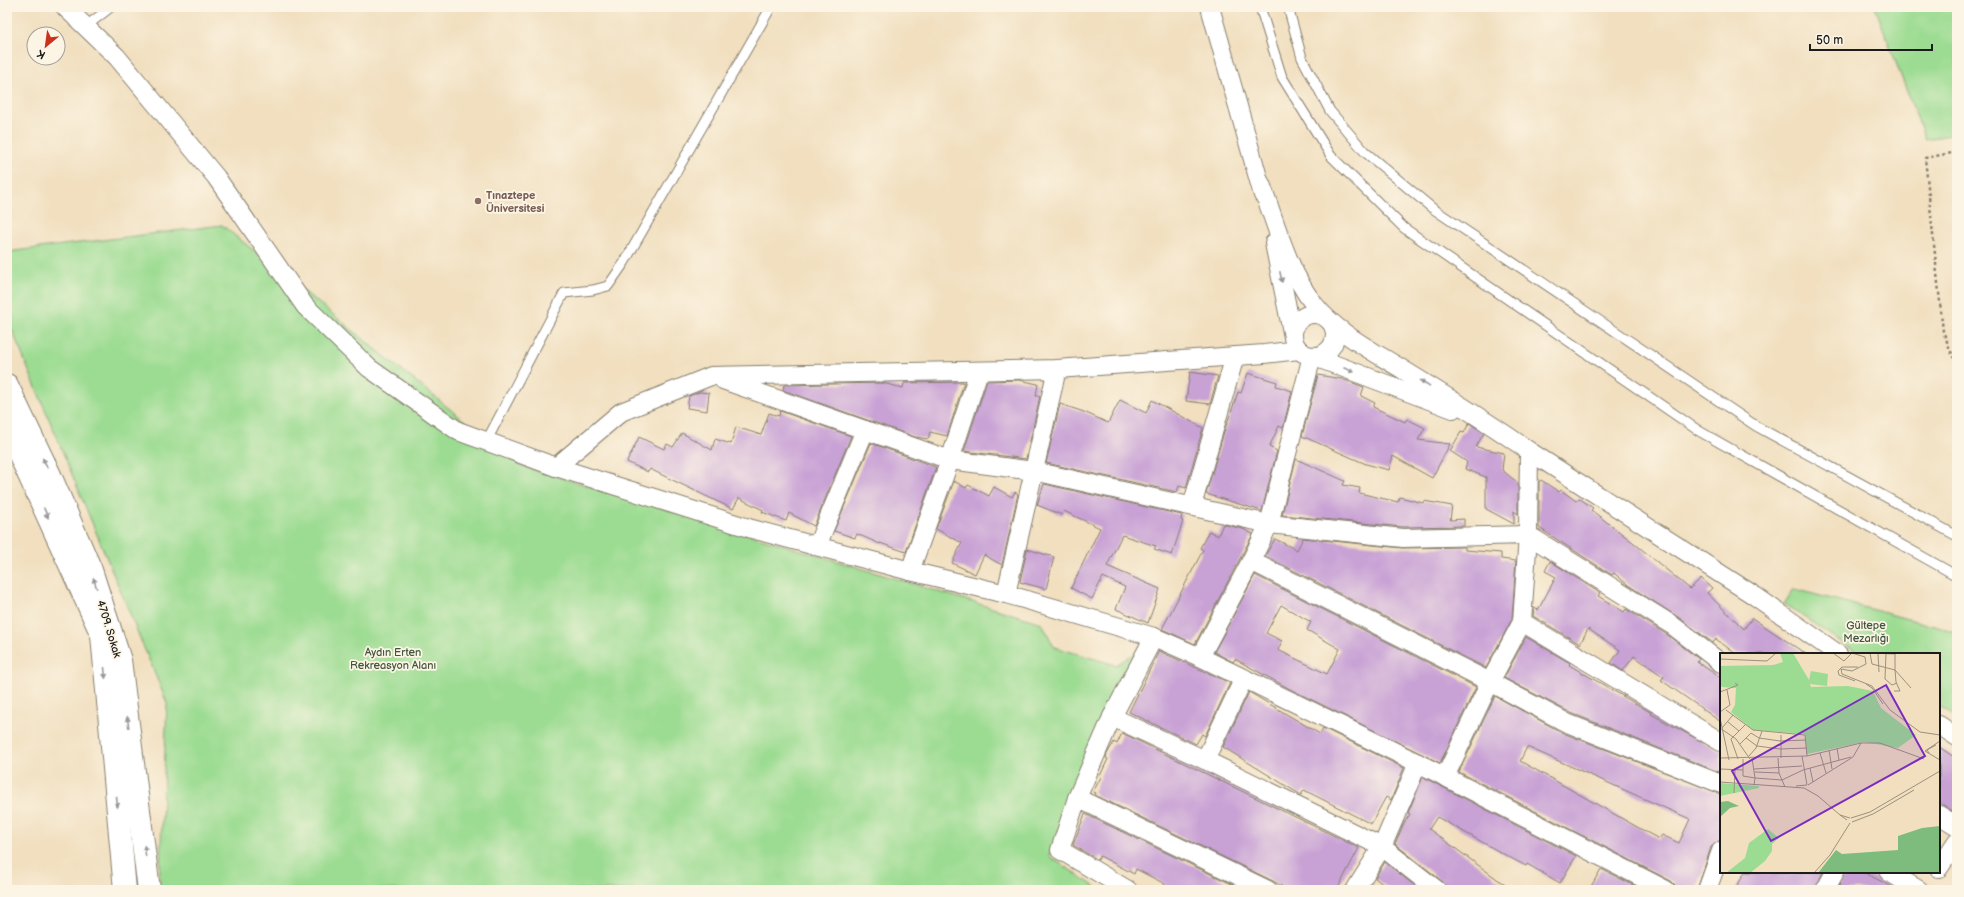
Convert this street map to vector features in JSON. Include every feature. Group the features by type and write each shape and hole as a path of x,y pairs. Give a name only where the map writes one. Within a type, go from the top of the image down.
{"street":[{"path":"65,7 117,58 216,177 305,306 369,368 458,432 556,467 752,529 910,571 1006,594 1154,637 1244,678 1445,777 1666,890"},
{"path":"1210,7 1261,184 1302,348"},
{"path":"1261,184 1294,270 1313,302 1329,320 1355,341 1494,425 1529,451 1755,596 1817,648 1834,653"},
{"path":"556,467 622,412 712,376 1057,369 1235,356 1302,348 1325,354 1334,345 1335,332 1329,320 1316,315 1302,318 1297,323 1302,348 1269,524 1200,657"},
{"path":"1302,348 1494,425"},
{"path":"1192,506 1235,356"},
{"path":"1006,594 1057,369"},
{"path":"910,571 950,460 979,371"},
{"path":"712,376 950,460 1034,471 1269,524 1403,538 1528,535 1672,625 1720,662"},
{"name":"4709. Sokak","path":"7,385 50,475 91,570 120,660 149,890"},
{"name":"4709. Sokak","path":"7,427 102,635 125,890"},
{"path":"817,546 865,430"},
{"path":"1445,777 1490,682 1522,622 1528,535 1529,451"},
{"path":"1251,561 1490,682 1567,723 1720,784"},
{"path":"1522,622 1720,741"},
{"path":"1128,890 1060,850 1077,798 1112,717 1154,637"},
{"path":"1205,760 1244,678"},
{"path":"1112,717 1205,760 1382,847 1437,890"},
{"path":"1940,726 1957,737"},
{"path":"1355,890 1382,847 1418,764"},
{"path":"1077,798 1268,890"},
{"path":"1940,816 1957,826"},
{"path":"1940,866 1957,841"},
{"path":"1707,890 1720,854"},
{"path":"1825,890 1834,873"},
{"path":"1891,873 1920,890"},
{"path":"1924,890 1935,873"}],"lane":[{"path":"85,27 111,7"},
{"path":"486,442 564,293 592,290 608,286 624,263 772,7"},
{"path":"1260,7 1282,77 1331,156 1404,228 1699,431 1957,576"},
{"path":"1288,7 1302,58 1330,111 1365,152 1432,208 1756,426 1957,536"}],"path":[{"path":"1957,152 1925,158 1943,331 1951,352 1957,362"}],"green space":[{"path":"1875,7 1957,7 1957,134 1925,139"},
{"name":"Aydın Erten Rekreasyon Alanı","path":"222,225 519,465 1042,623 1054,647 1116,665 1139,651 1049,856 1100,890 159,890 167,703 7,318 7,252"},
{"name":"Gültepe Mezarlığı","path":"1794,589 1957,632 1957,718 1940,708 1940,653 1858,653 1784,604"}],"building":[{"path":"1190,372 1218,376 1210,404 1186,401"},
{"path":"1248,373 1277,382 1276,386 1292,391 1283,428 1279,426 1269,447 1277,451 1262,511 1206,494 1224,432 1238,392 1241,393"},
{"path":"1318,375 1342,379 1364,387 1361,396 1375,403 1373,407 1405,422 1407,419 1425,428 1418,440 1450,444 1432,478 1393,456 1389,470 1366,464 1302,436"},
{"path":"1019,380 1038,384 1036,396 1040,396 1026,459 964,451 987,381"},
{"path":"964,382 947,436 930,432 928,439 915,437 783,390 784,385 882,383 903,388 904,383"},
{"path":"700,392 709,393 707,411 687,408 689,396"},
{"path":"1120,400 1146,413 1152,400 1203,428 1186,488 1179,486 1177,492 1046,463 1060,404 1084,412 1108,423"},
{"path":"780,411 851,436 814,526 789,513 786,521 762,512 763,510 739,498 733,509 650,469 648,472 627,462 639,437 664,449 667,444 673,447 682,433 712,450 715,439 731,444 736,427 761,435 769,413 779,416"},
{"path":"1469,423 1484,433 1476,447 1504,453 1502,470 1518,483 1518,514 1514,511 1514,524 1486,509 1486,477 1465,469 1467,462 1450,451 1461,432 1464,433"},
{"path":"871,443 936,467 906,552 880,544 857,534 855,538 834,531"},
{"path":"1296,459 1345,481 1343,485 1360,488 1359,493 1398,502 1400,497 1423,503 1424,501 1452,506 1450,520 1464,519 1464,526 1403,527 1282,515"},
{"path":"1541,480 1559,492 1561,490 1576,501 1579,498 1593,508 1591,510 1690,589 1701,578 1712,588 1707,593 1744,629 1752,618 1804,653 1735,653 1716,639 1713,643 1678,617 1628,585 1614,573 1612,575 1539,528 1539,482"},
{"path":"954,481 966,488 968,485 989,496 994,487 1012,497 1015,492 1018,494 1002,565 984,555 975,574 952,563 962,543 936,529"},
{"path":"1044,484 1182,515 1181,520 1183,521 1172,555 1154,549 1156,546 1122,535 1107,566 1160,589 1148,623 1116,609 1125,587 1103,577 1092,599 1071,588 1100,528 1064,511 1062,515 1037,505"},
{"path":"1223,524 1243,529 1253,534 1195,644 1162,629 1203,550 1200,548 1209,531 1218,536"},
{"path":"1303,538 1402,548 1465,547 1465,550 1501,553 1501,559 1516,561 1512,619 1486,668 1265,556 1275,539 1297,550"},
{"path":"1027,549 1054,557 1046,589 1020,582"},
{"path":"1550,561 1600,593 1598,596 1624,612 1626,609 1666,634 1699,659 1697,662 1720,677 1720,721 1661,680 1664,677 1634,656 1623,671 1611,663 1620,650 1588,629 1580,644 1533,616 1534,608 1538,610 1556,577 1545,571"},
{"path":"1255,575 1476,687 1440,763 1288,688 1235,659 1233,662 1214,652","holes":["1281,605 1311,622 1307,630 1340,649 1327,674 1278,650 1282,641 1266,633"]},
{"path":"1526,637 1570,663 1569,665 1652,713 1651,714 1720,751 1720,773 1571,713 1504,678"},
{"path":"1159,651 1230,683 1205,736 1202,734 1196,744 1129,712"},
{"path":"1249,692 1320,734 1323,728 1404,768 1391,800 1386,797 1371,824 1304,790 1301,795 1223,747"},
{"path":"1495,696 1563,733 1720,794 1720,840 1711,847 1697,890 1676,890 1675,885 1671,881 1459,772","holes":["1527,747 1690,819 1679,843 1662,835 1659,839 1520,761"]},
{"path":"1122,733 1359,848 1337,890 1288,890 1273,881 1095,795 1096,793 1093,792 1108,759 1106,758 1107,754 1114,742 1117,744"},
{"path":"1940,748 1957,759 1957,814 1940,803"},
{"path":"1423,777 1576,856 1560,883 1527,864 1526,866 1509,857 1437,817 1429,829 1512,890 1447,890 1443,882 1395,844 1404,823 1410,814 1408,813"},
{"path":"1085,814 1244,890 1162,890 1165,884 1136,869 1134,874 1100,856 1098,860 1073,845"},
{"path":"1385,862 1420,890 1390,890 1375,878"},
{"path":"1601,869 1643,890 1589,890"},
{"path":"1744,873 1823,873 1815,890 1735,890"},
{"path":"1845,873 1865,873 1898,890 1837,890"}],"place":[{"name":"Tınaztepe Üniversitesi","path":"478,201"}]}
